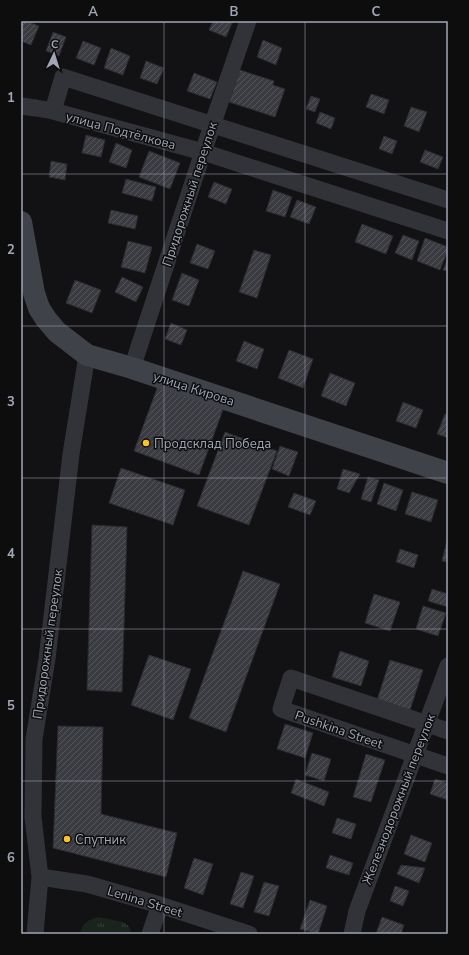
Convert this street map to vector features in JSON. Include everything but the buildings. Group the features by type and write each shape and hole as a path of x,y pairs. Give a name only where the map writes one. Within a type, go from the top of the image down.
{"street":[{"name":"Придорожный переулок","path":"132,368 212,124 248,21"},
{"name":"улица Подтёлкова","path":"448,200 63,77 53,111 203,152 448,231"},
{"path":"21,106 53,111"},
{"name":"улица Кирова","path":"21,222 34,293 39,308 57,332 87,355 132,368 448,473"},
{"name":"Придорожный переулок","path":"36,934 40,877 33,817 34,739 46,659 71,454 87,355"},
{"name":"Железнодорожный переулок","path":"352,934 357,911 414,754 427,724 448,666"},
{"name":"Pushkina Street","path":"448,731 292,678 281,709 448,766"},
{"name":"Lenina Street","path":"40,877 87,884 160,905 249,934"},
{"path":"150,934 160,905"}],"green space":[{"path":"98,917 123,922 129,927 131,934 80,934 82,927 86,922"}],"place":[{"name":"Продсклад Победа","path":"146,443"},
{"name":"Спутник","path":"67,839"}]}
